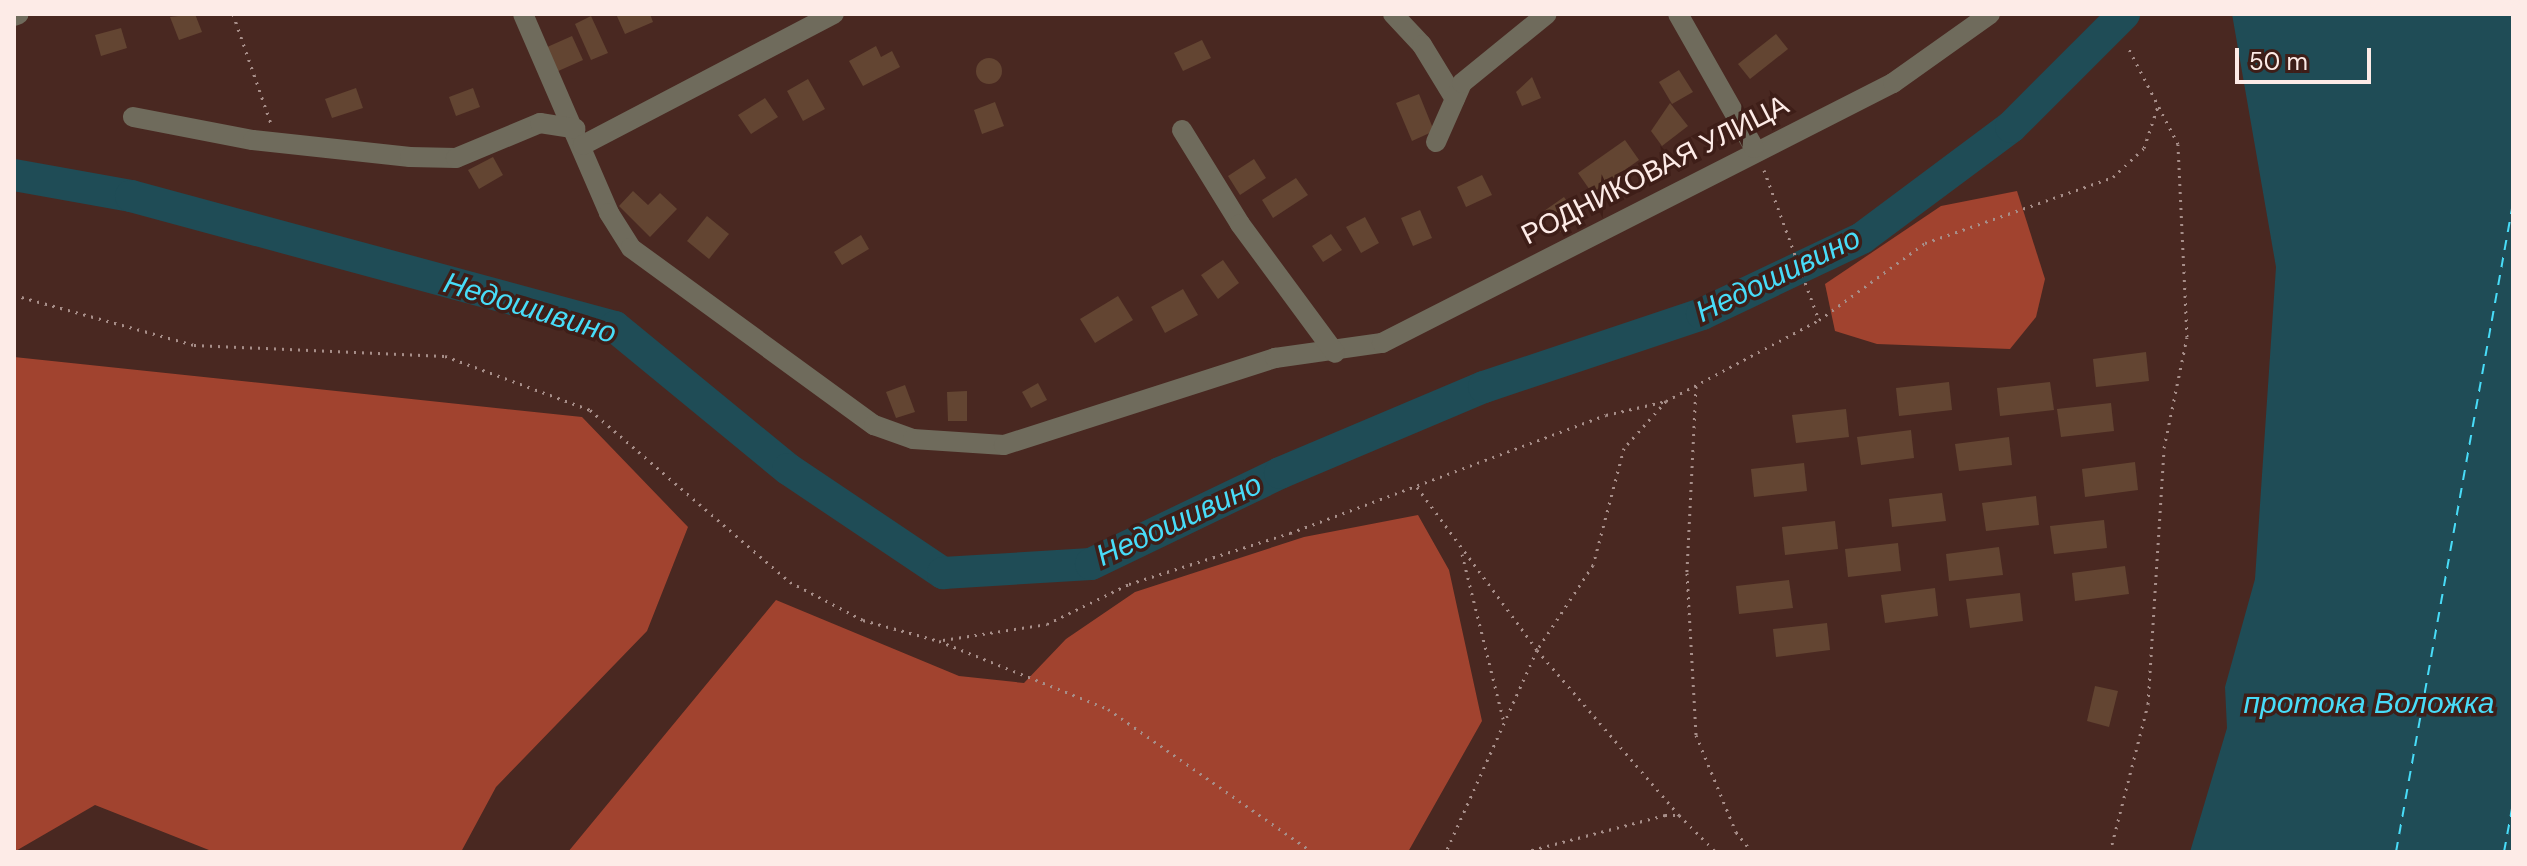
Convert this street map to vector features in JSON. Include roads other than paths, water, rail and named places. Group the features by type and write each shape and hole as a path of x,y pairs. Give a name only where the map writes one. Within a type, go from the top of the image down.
{"street":[{"path":"523,14 580,137"},
{"path":"133,117 277,143 456,158 540,123 580,137 834,14"},
{"path":"1393,14 1422,45 1455,99"},
{"path":"1436,142 1455,99 1486,60 1547,14"},
{"path":"1678,14 1754,148"},
{"name":"РОДНИКОВАЯ УЛИЦА","path":"580,137 609,213 631,248 763,345 874,425 913,439 1004,445 1275,358 1335,353 1382,343 1754,148 1893,83 1990,14"},
{"path":"1182,130 1240,224 1335,353"}],"water":[{"name":"протока Воложка","path":"2232,14 2513,14 2513,852 2190,852 2227,728 2225,687 2255,579 2276,267"}],"waterway":[{"name":"Недошивино","path":"14,175 131,196 615,327 788,469 943,573 1091,564 1280,473 1484,387 1702,314 1862,238 2011,127 2124,14"}]}
